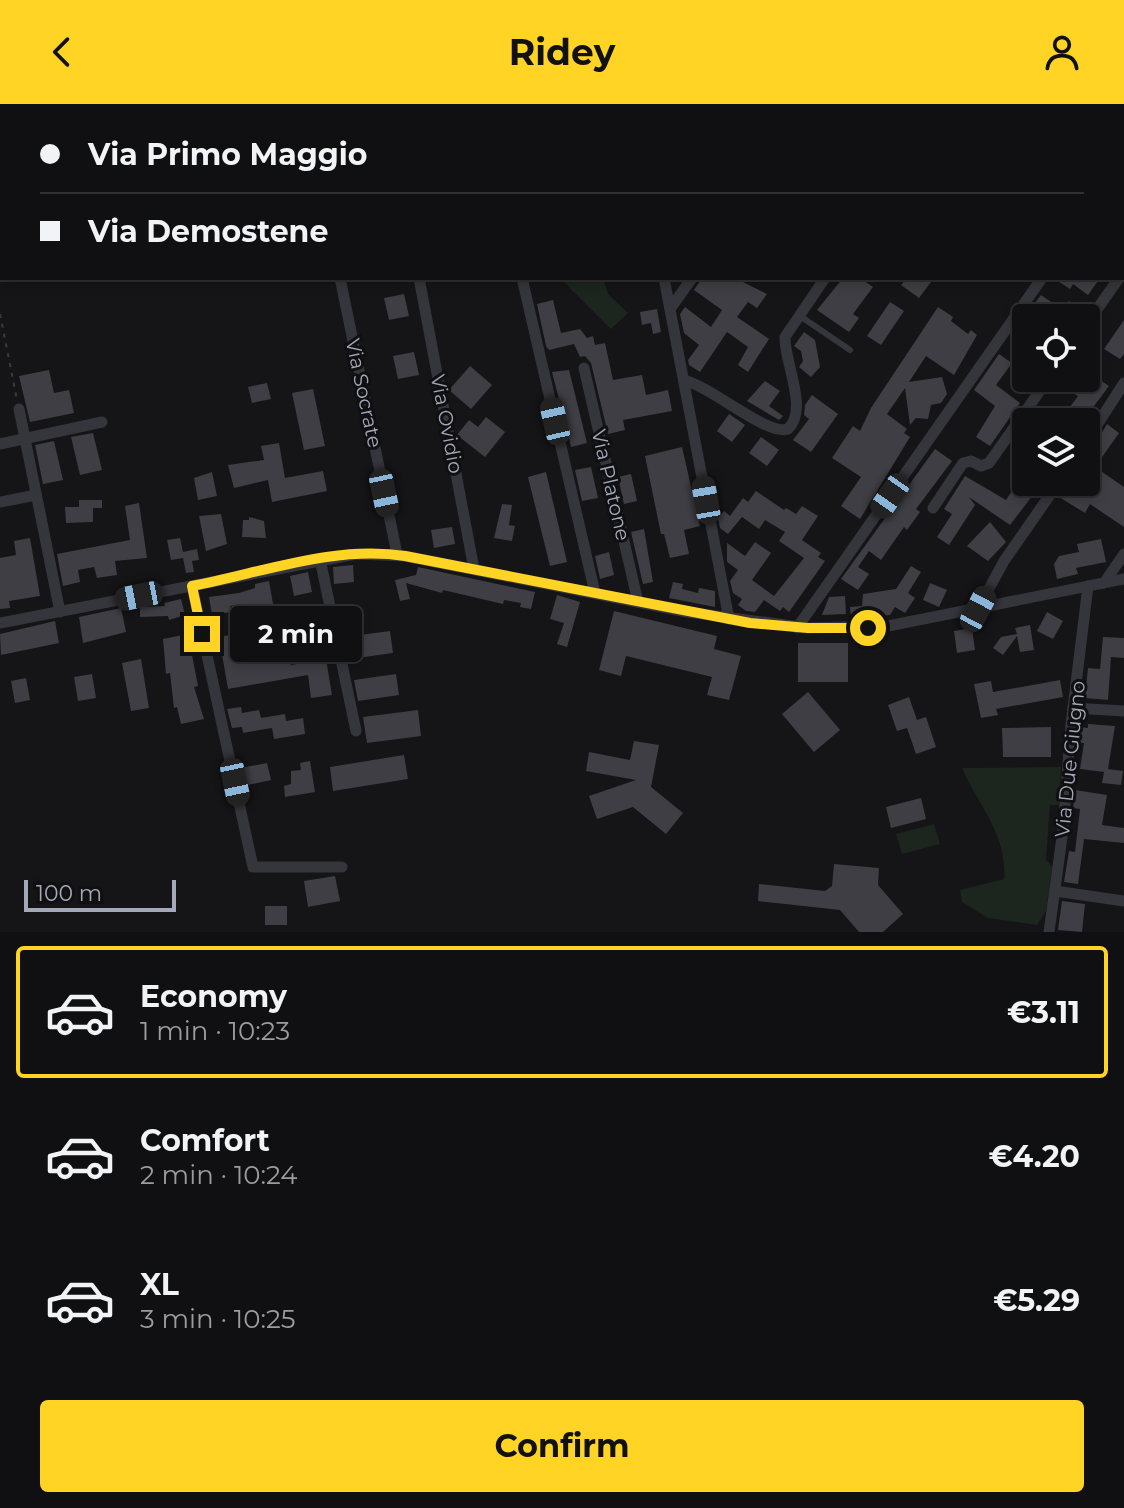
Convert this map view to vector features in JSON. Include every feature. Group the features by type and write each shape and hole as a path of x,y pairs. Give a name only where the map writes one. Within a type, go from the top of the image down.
{"street":[{"name":"Via Socrate","path":"340,280 397,554"},
{"name":"Via Ovidio","path":"419,280 474,569"},
{"path":"522,280 595,593"},
{"path":"664,280 729,619"},
{"path":"670,309 691,280"},
{"path":"684,380 711,389 774,429 786,430 794,422 796,411 784,341 824,280"},
{"path":"797,628 1041,280"},
{"path":"1100,305 1118,280"},
{"name":"Via Platone","path":"584,368 638,602"},
{"path":"1100,420 1124,383"},
{"path":"933,508 963,463 971,461 983,466 989,463 1039,392"},
{"path":"19,409 60,612"},
{"path":"0,444 102,422"},
{"path":"0,502 36,495"},
{"path":"978,609 1004,561 1049,496"},
{"path":"0,623 356,554 397,554 729,619 797,628 868,628 1124,579"},
{"path":"1104,583 1124,554"},
{"path":"320,559 356,731"},
{"path":"192,586 253,867 342,867"},
{"name":"Via Due Giugno","path":"1049,932 1088,586"},
{"path":"1073,708 1124,711"},
{"path":"1055,891 1124,901"}],"lane":[{"path":"798,315 850,350"}],"path":[{"path":"0,314 19,409"}],"shaded area":[{"path":"562,280 604,280 608,294 628,313 611,329"},
{"path":"1061,767 1059,805 1050,805 1046,859 1052,867 1046,911 1037,925 988,918 962,902 960,890 1004,879 1004,863 997,835 962,768"},
{"path":"934,824 940,844 902,854 896,834"}],"building":[{"path":"701,280 739,280 767,294 757,308 748,302 737,317 769,339 748,372 738,365 748,347 727,332 700,372 689,365 688,360 699,345 684,333 680,314 685,307 711,327 722,310 694,290"},
{"path":"841,280 863,280 873,287 853,314 859,318 849,332 817,310"},
{"path":"905,280 931,282 919,298 901,285"},
{"path":"1056,280 1099,280 1088,295 1073,284 1070,289"},
{"path":"404,294 409,316 389,320 384,298"},
{"path":"1041,295 1054,304 1034,304"},
{"path":"553,300 561,333 580,329 587,338 593,336 595,345 605,343 613,380 642,375 646,395 668,390 672,411 623,420 625,430 608,434 591,363 585,356 580,357 574,344 549,350 546,346 537,304"},
{"path":"890,302 904,311 881,345 867,336"},
{"path":"938,307 953,317 951,321 968,334 971,330 977,335 954,375 926,356 909,382 942,377 947,394 941,403 931,405 928,419 916,418 910,425 905,388 887,414 907,429 904,433 910,437 860,519 841,506 861,477 832,458 853,426 860,431 871,408"},
{"path":"657,309 661,332 653,334 651,323 642,325 640,312"},
{"path":"1124,320 1124,354 1120,359 1104,349"},
{"path":"804,332 815,340 820,367 811,377 799,367 803,361 801,351 794,346"},
{"path":"414,352 419,375 398,379 393,356"},
{"path":"999,354 1012,363 996,385 1020,403 1012,408 1012,414 990,446 976,437 995,406 974,390"},
{"path":"470,366 492,385 471,409 449,390"},
{"path":"49,370 54,393 69,390 74,413 30,422 19,376"},
{"path":"569,370 587,443 571,447 552,372"},
{"path":"1100,380 1109,386 1092,408 1069,408 1078,396 1071,392 1100,392"},
{"path":"765,381 780,391 769,406 783,416 779,420 747,401"},
{"path":"267,383 271,399 252,403 248,387"},
{"path":"313,389 325,446 304,450 292,393"},
{"path":"812,395 838,414 811,452 793,440 809,419 804,415 805,405"},
{"path":"729,414 745,425 732,442 717,431"},
{"path":"486,417 505,432 485,457 457,435 469,420 478,427"},
{"path":"1107,424 1119,433 1100,460 1100,436"},
{"path":"93,433 102,470 80,475 71,437"},
{"path":"761,437 779,450 767,466 749,453"},
{"path":"54,441 63,480 43,484 35,445"},
{"path":"279,443 285,478 323,471 327,491 272,502 268,480 234,488 228,465 264,460 261,446"},
{"path":"682,447 700,526 684,530 689,554 670,558 664,534 661,534 645,456"},
{"path":"935,449 952,461 916,509 920,512 907,530 904,527 881,560 869,551 858,567 869,574 858,590 841,579"},
{"path":"591,467 598,498 582,501 575,470"},
{"path":"1100,470 1124,487 1124,527 1090,504 1085,513 1059,497 1100,496"},
{"path":"212,472 217,496 198,500 194,478"},
{"path":"546,472 567,562 550,566 528,477"},
{"path":"631,474 637,501 624,504 618,477"},
{"path":"965,476 1006,500 1012,491 1012,496 1032,496 1010,525 969,497 975,505 949,545 937,537 952,514 944,509"},
{"path":"756,491 784,510 786,508 796,514 802,506 818,516 802,540 821,553 818,557 825,561 789,612 783,607 780,611 764,600 755,612 746,611 738,605 742,599 733,593 730,581 738,570 727,562 727,543 745,556 755,542 771,553 752,580 774,596 804,558 779,541 785,532 765,520 759,529 742,517 728,534 720,528 718,518 724,511 730,516 743,498 748,502"},
{"path":"79,500 102,500 102,508 93,508 93,522 66,523 65,507 79,507"},
{"path":"139,503 147,558 115,561 117,575 97,578 94,567 78,570 80,582 63,586 57,554 130,540 125,506"},
{"path":"502,504 512,505 509,525 515,526 512,541 494,538"},
{"path":"221,514 227,544 206,551 199,516"},
{"path":"249,517 264,521 266,538 242,537 243,520 249,520"},
{"path":"990,522 1006,542 988,561 967,546"},
{"path":"452,527 455,544 434,548 431,530"},
{"path":"644,529 653,582 643,584 631,532"},
{"path":"30,538 40,596 9,601 10,608 0,609 0,558 16,555 14,541"},
{"path":"180,538 183,552 197,549 199,560 192,561 194,572 186,573 183,558 171,560 167,540"},
{"path":"1101,539 1106,562 1076,568 1078,574 1057,579 1054,564 1059,556 1079,552 1077,544"},
{"path":"609,552 614,575 600,579 595,556"},
{"path":"353,565 354,582 334,584 333,567"},
{"path":"911,566 921,572 908,593 915,598 905,613 895,607 890,615 851,618 850,607 862,606 863,594 896,589"},
{"path":"418,567 535,592 531,609 520,607 521,603 504,600 503,604 406,583 410,599 400,601 395,580 416,575"},
{"path":"308,572 312,592 294,596 290,576"},
{"path":"269,581 277,627 285,626 291,665 326,659 332,695 311,698 308,675 228,689 222,654 216,655 212,638 250,632 245,604 230,606 231,612 212,615 209,597 239,593 255,588 255,584"},
{"path":"673,582 683,584 682,589 698,593 699,588 715,591 715,607 669,598"},
{"path":"930,583 947,590 939,607 923,600"},
{"path":"557,595 580,602 567,647 557,644 564,623 550,619"},
{"path":"845,596 846,614 822,615 829,597"},
{"path":"181,599 185,615 169,620 168,616 140,617 140,607 165,606 164,603"},
{"path":"121,608 126,632 83,643 79,617"},
{"path":"614,611 717,636 714,649 741,656 729,700 707,695 712,677 626,656 621,676 599,670"},
{"path":"1047,612 1063,621 1053,639 1037,631"},
{"path":"55,621 59,643 1,655 0,634"},
{"path":"1030,625 1034,650 1020,652 1017,636 1003,655 993,648 1001,637 1017,634 1015,628"},
{"path":"972,628 975,650 957,653 954,631"},
{"path":"390,631 393,653 350,659 345,637"},
{"path":"188,634 198,686 194,687 204,719 181,724 177,707 174,708 170,673 166,674 163,639"},
{"path":"1103,637 1124,638 1124,658 1111,657 1108,700 1085,698 1088,668 1100,669"},
{"path":"798,643 848,643 848,682 798,682"},
{"path":"141,659 149,708 131,711 122,663"},
{"path":"92,674 96,698 78,701 74,677"},
{"path":"396,674 399,695 358,701 354,680"},
{"path":"26,678 30,700 15,703 11,681"},
{"path":"1060,680 1063,697 996,709 998,715 981,718 974,684 991,681 993,692"},
{"path":"808,692 840,730 814,752 782,714"},
{"path":"909,697 917,720 926,717 936,747 916,754 907,728 897,731 888,705"},
{"path":"241,707 242,713 259,710 261,718 285,714 286,721 303,718 305,734 274,739 272,728 243,733 242,727 232,728 227,709"},
{"path":"418,710 421,736 367,743 363,717"},
{"path":"1088,724 1115,726 1108,769 1123,771 1121,785 1102,783 1104,772 1080,769 1084,743 1078,743 1079,727 1088,728"},
{"path":"1051,727 1051,757 1003,757 1002,728"},
{"path":"634,741 659,745 651,787 683,813 666,834 633,807 597,819 589,796 636,780 586,771 589,752 630,760"},
{"path":"404,755 408,779 333,791 330,767"},
{"path":"310,761 315,792 285,797 284,786 291,784 291,771 301,770 300,763"},
{"path":"267,763 271,780 244,786 240,768"},
{"path":"1075,790 1107,795 1102,825 1124,828 1124,843 1084,839 1078,884 1064,882 1069,851 1075,852 1080,809 1073,808"},
{"path":"921,798 926,819 891,828 886,807"},
{"path":"834,864 879,868 878,885 903,914 883,932 859,932 840,910 758,901 759,884 825,891 832,886"},
{"path":"335,876 340,901 308,907 304,881"},
{"path":"1062,901 1085,904 1082,932 1058,930"},
{"path":"265,906 287,906 287,925 265,925"}],"route":[{"path":"202,634 192,586 340,555 368,553 405,556 762,625 868,628"}]}
